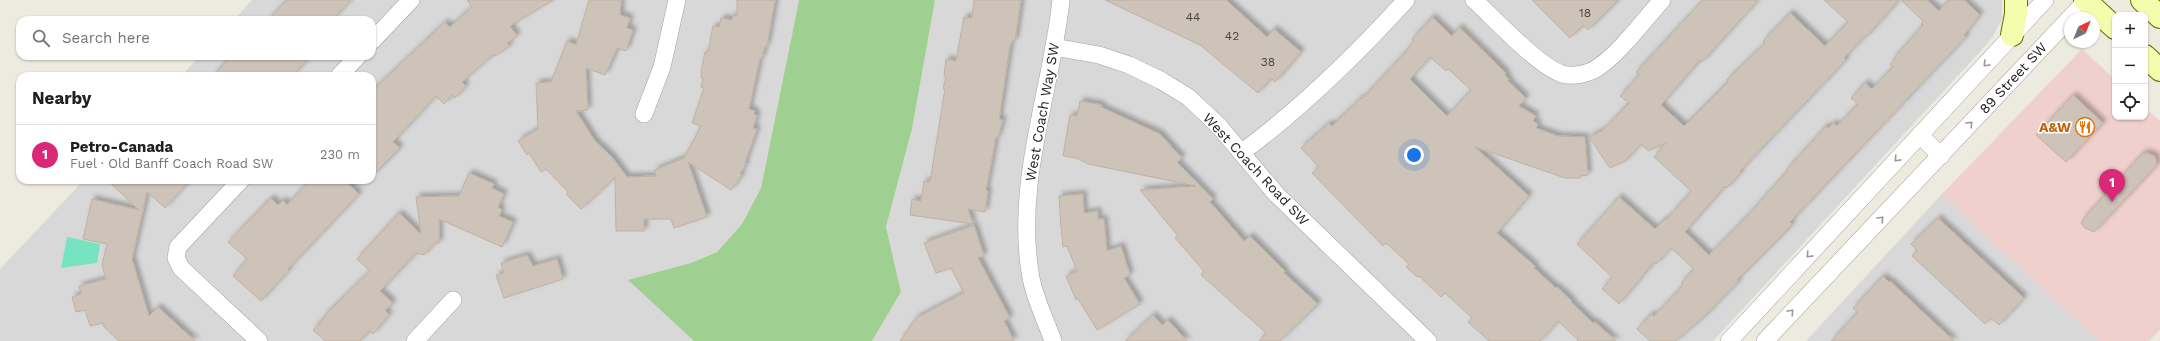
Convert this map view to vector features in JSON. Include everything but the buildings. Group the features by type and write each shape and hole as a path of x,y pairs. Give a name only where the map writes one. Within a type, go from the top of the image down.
{"main road":[{"path":"2012,36 2016,14 2016,0"},
{"path":"2142,0 2160,17"},
{"path":"2086,1 2112,25"},
{"path":"2148,59 2160,70"}],"street":[{"path":"376,37 411,0"},
{"path":"644,114 662,67 677,0"},
{"name":"West Coach Way SW","path":"1053,341 1031,279 1026,229 1028,176 1054,47 1061,0"},
{"path":"1241,153 1308,100 1348,62 1406,0"},
{"path":"1474,0 1548,67 1571,76 1592,71 1606,61 1662,0"},
{"path":"1729,341 2045,0"},
{"name":"89 Street SW","path":"1765,341 2086,1"},
{"name":"West Coach Road SW","path":"1054,47 1099,55 1129,65 1162,81 1188,97 1218,125 1277,195 1428,341"},
{"path":"343,72 354,60"},
{"path":"1920,135 1941,156"},
{"path":"237,184 178,247 176,258 181,268 258,341"},
{"path":"1787,279 1806,297"},
{"path":"414,341 453,300"}],"shaded area":[{"path":"252,0 799,0 761,188 742,224 717,252 691,263 629,280 694,341 0,341 0,269 80,184 376,184 376,72 185,72 196,60 376,60 376,16 238,16"},
{"path":"935,0 2002,0 2002,19 1992,38 1976,56 1713,341 872,341 901,292 886,227 912,129"},
{"path":"2082,49 2112,77 2112,120 2148,120 2148,111 2160,121 2160,330 2149,341 2099,341 1942,194"},
{"path":"1942,194 2099,341 1806,341"}],"green space":[{"path":"799,0 935,0 912,129 886,227 901,292 872,341 694,341 628,280 691,263 717,252 742,224 761,188"},
{"path":"67,237 100,244 97,263 61,268"}],"place":[{"name":"A&W","path":"2085,127"},
{"name":"Petro-Canada","path":"2112,202"}]}
